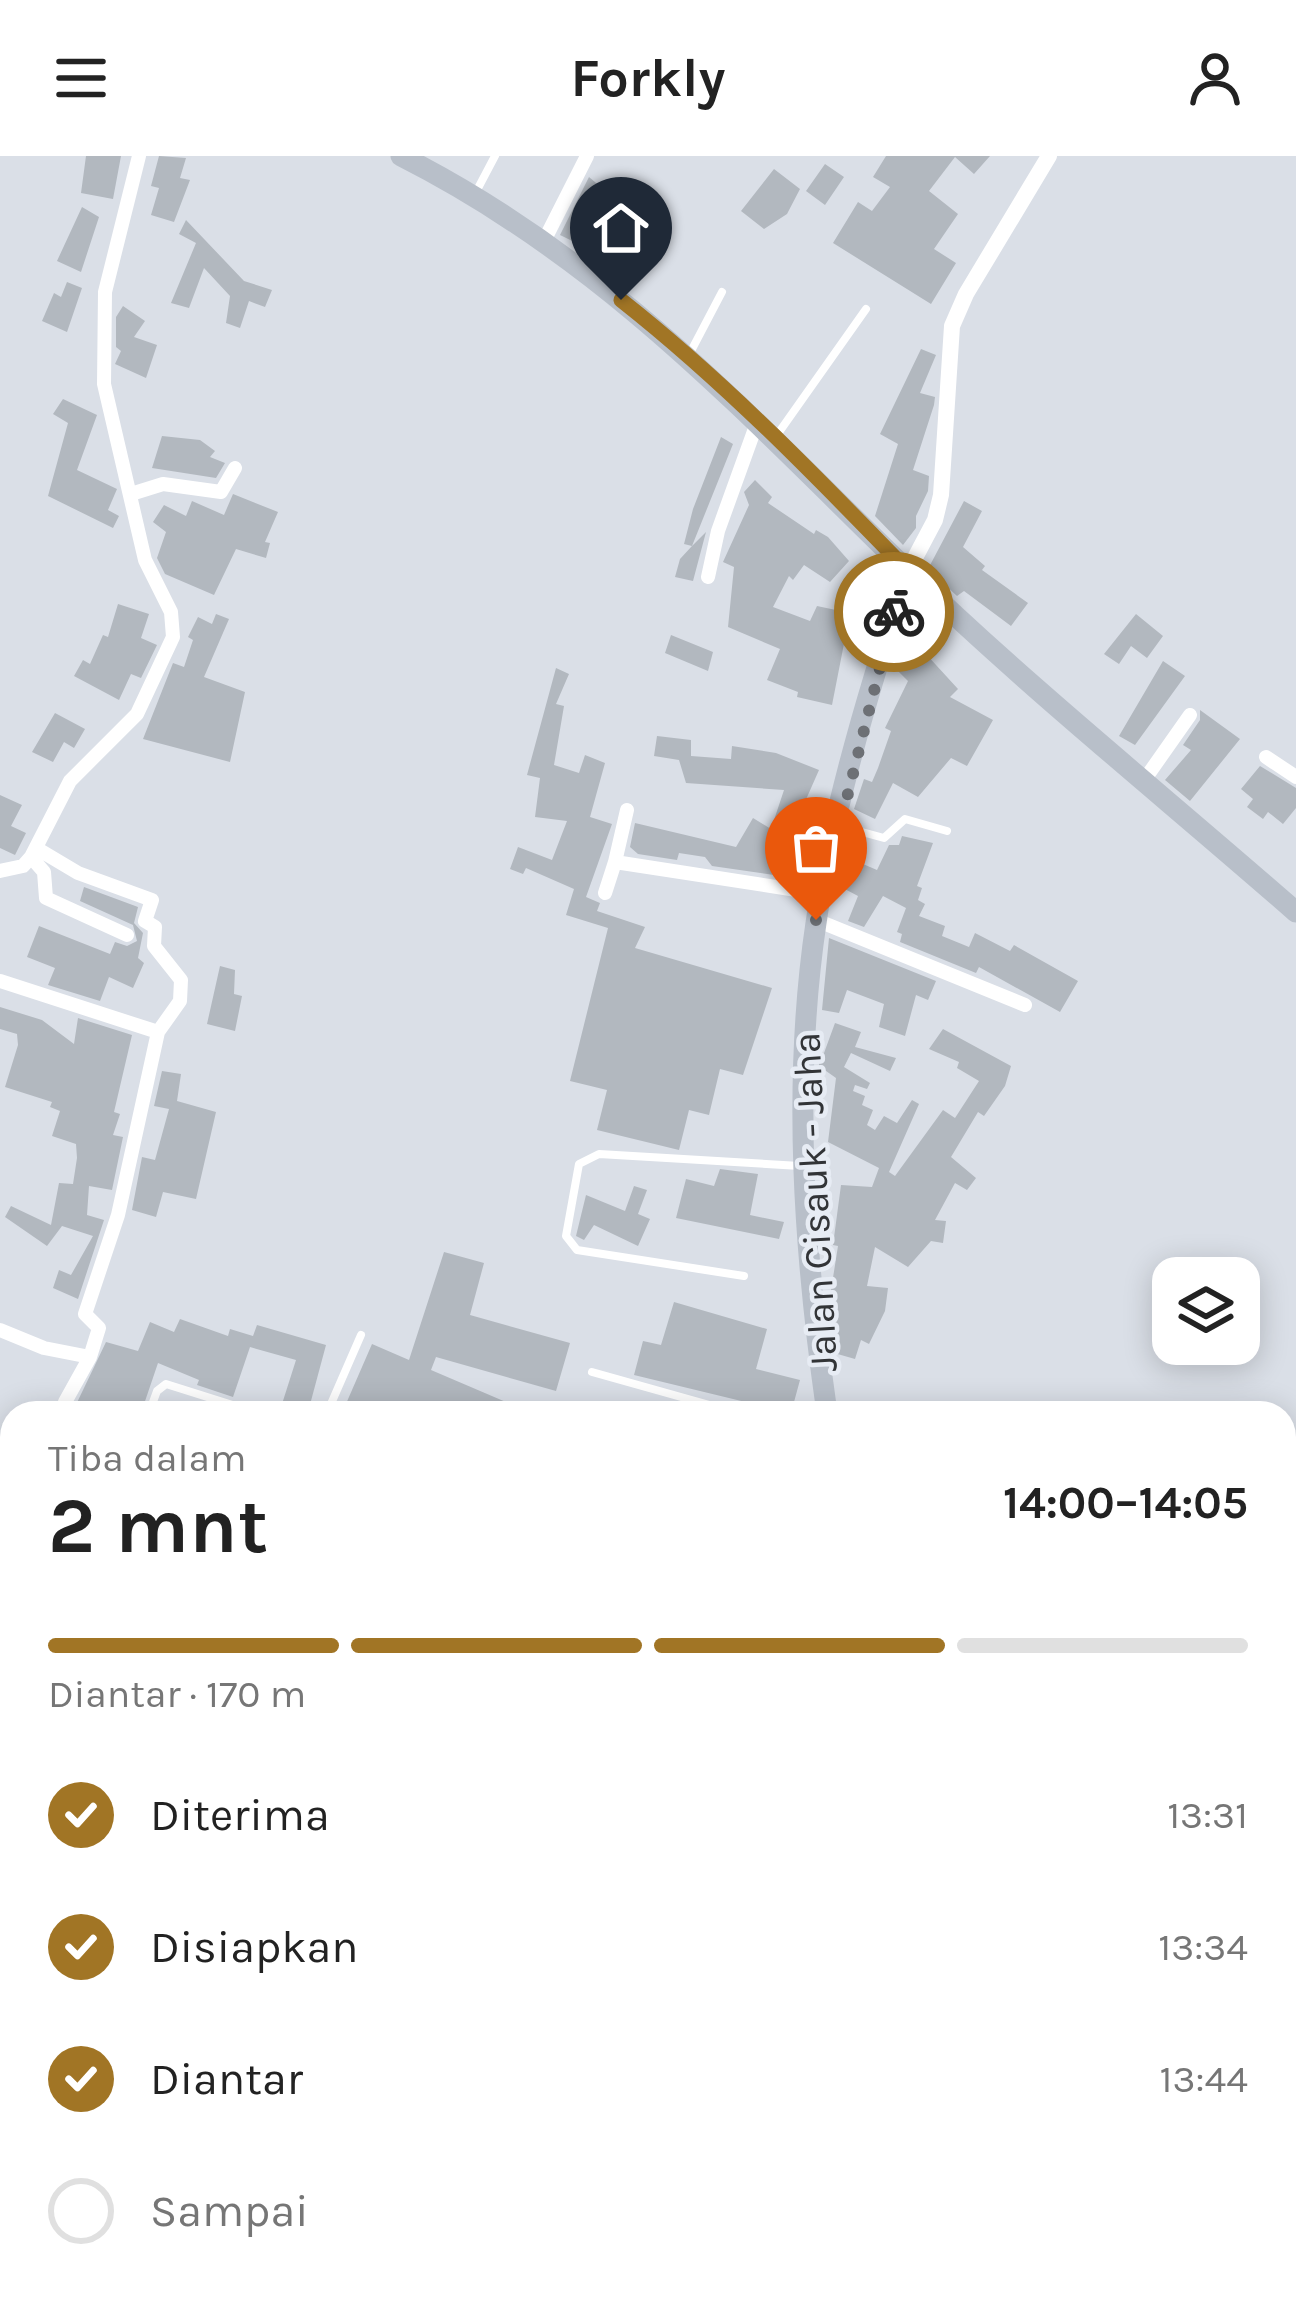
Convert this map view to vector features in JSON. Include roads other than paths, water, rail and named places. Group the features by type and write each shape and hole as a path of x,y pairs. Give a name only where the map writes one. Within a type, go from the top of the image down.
{"main road":[{"path":"401,156 475,194 544,241 689,354 908,571 1296,912"},
{"name":"Jalan Cisauk - Jaha","path":"825,1401 811,1300 806,1166 805,1033 816,920 878,662 908,571"}],"street":[{"path":"0,871 22,866 34,853 79,769 111,745 137,714 173,638 171,612 145,560 116,444 102,346 105,292 139,156"},
{"path":"544,241 587,156"},
{"path":"908,571 934,520 940,495 952,326 966,294 1049,156"},
{"path":"708,577 718,530 758,420"},
{"path":"131,494 163,484 221,491 235,468"},
{"path":"1145,779 1190,715"},
{"path":"1266,757 1296,777"},
{"path":"605,892 627,810"},
{"path":"34,853 44,872 46,898 127,935"},
{"path":"34,853 152,900 145,921 155,927 154,946 181,980 180,1001 158,1032 118,1215 85,1314 99,1328 90,1357 65,1401"},
{"path":"615,862 822,894"},
{"path":"816,920 1024,1005"},
{"path":"0,981 158,1032"},
{"path":"0,1330 44,1348 90,1357"}],"lane":[{"path":"475,194 495,156"},
{"path":"689,354 722,292"},
{"path":"776,436 866,309"},
{"path":"838,826 884,838 905,819 947,830"},
{"path":"745,1276 577,1250 566,1236 579,1164 599,1154 806,1166"},
{"path":"332,1401 361,1336"},
{"path":"592,1372 695,1401"},
{"path":"153,1401 166,1384 219,1401"}]}
